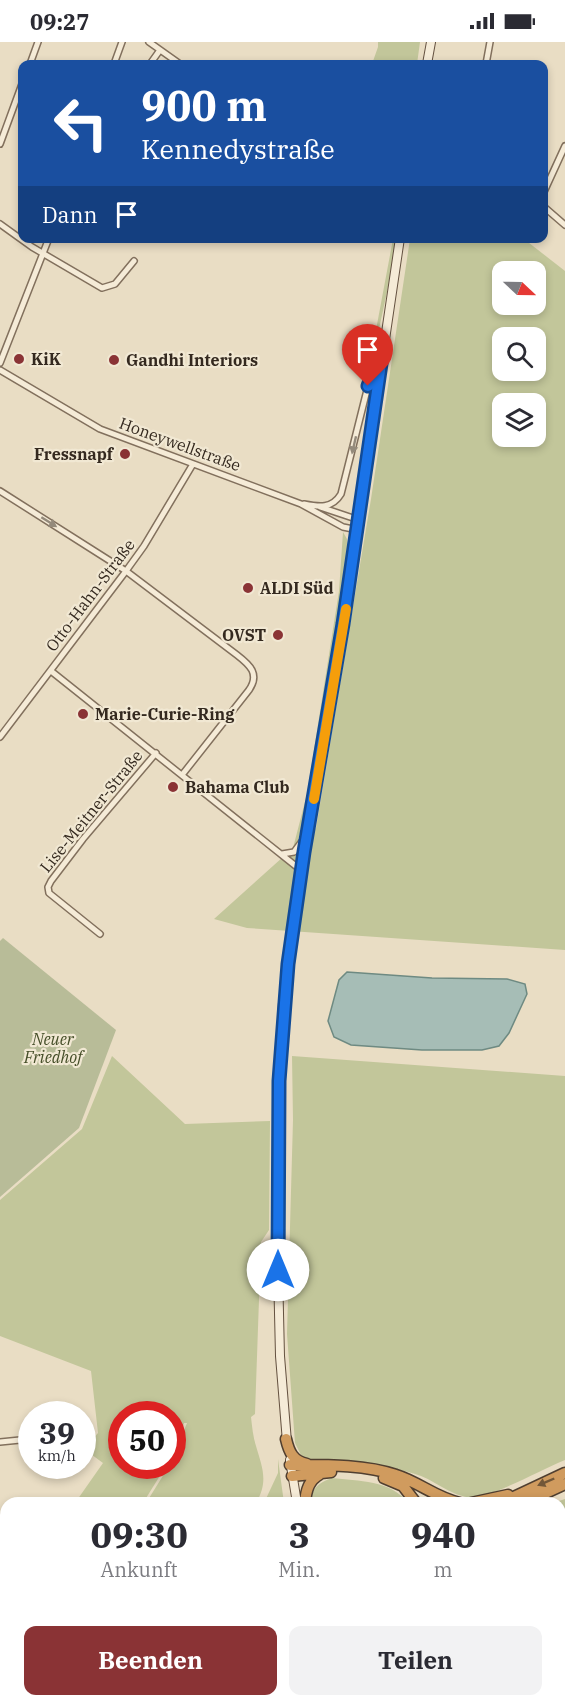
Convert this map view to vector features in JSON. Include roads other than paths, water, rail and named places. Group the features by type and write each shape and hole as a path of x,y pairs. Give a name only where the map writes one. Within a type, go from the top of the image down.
{"highway":[{"path":"286,1439 289,1450 301,1463 321,1469 386,1478 403,1486 411,1497"},
{"path":"306,1497 311,1481 321,1469"},
{"path":"291,1471 367,1469 396,1474 440,1497"},
{"path":"513,1497 565,1473"},
{"path":"538,1497 565,1485"},
{"path":"496,1497 526,1490"}],"main road":[{"path":"428,60 431,42"},
{"path":"296,1497 284,1421 278,1270 279,1081 284,1002 302,870 358,530 399,243"}],"street":[{"path":"31,60 38,42"},
{"path":"115,60 122,42"},
{"path":"149,42 174,60"},
{"path":"487,60 490,42"},
{"path":"153,60 160,50"},
{"path":"0,144 18,95"},
{"path":"548,184 563,155 565,146"},
{"path":"548,210 565,225"},
{"path":"0,224 18,236"},
{"path":"28,243 102,288 115,284 134,261"},
{"path":"0,363 47,243"},
{"path":"316,506 331,505 341,494 368,386 383,350"},
{"name":"Honeywellstraße","path":"0,370 93,425 301,504 343,527 358,530"},
{"name":"Otto-Hahn-Straße","path":"0,737 144,546 193,464"},
{"path":"0,491 126,571 248,664 254,673 254,682 249,690 182,775"},
{"path":"301,504 316,506 359,520"},
{"path":"51,671 302,870"},
{"name":"Lise-Meitner-Straße","path":"100,934 49,893 48,887 82,839 156,753"},
{"path":"282,854 294,852 308,833"},
{"path":"0,1442 18,1440"}],"water":[{"path":"347,972 432,978 507,979 525,984 527,994 509,1033 499,1046 482,1050 422,1050 351,1045 334,1037 328,1021 339,980"}],"place":[{"name":"KiK","path":"19,359"},
{"name":"Gandhi Interiors","path":"114,360"},
{"name":"Fressnapf","path":"125,454"},
{"name":"ALDI Süd","path":"248,588"},
{"name":"OVST","path":"278,635"},
{"name":"Marie-Curie-Ring","path":"83,714"},
{"name":"Bahama Club","path":"173,787"}],"park label":[{"name":"Neuer Friedhof","path":"53,1048"}]}
